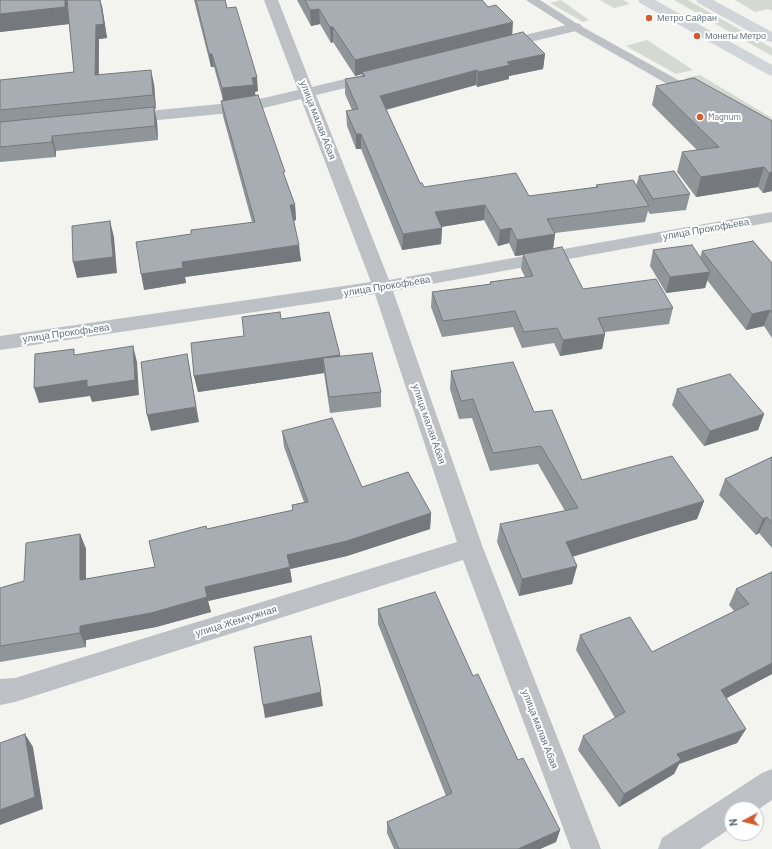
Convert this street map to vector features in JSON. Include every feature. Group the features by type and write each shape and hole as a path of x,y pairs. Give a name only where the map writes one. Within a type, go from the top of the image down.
{"main road":[{"path":"646,0 772,70"},
{"path":"703,0 772,38"}],"street":[{"name":"улица малая Абая","path":"271,0 382,288 471,548 586,849"},
{"path":"487,48 575,27"},
{"path":"110,120 251,106 387,74"},
{"name":"улица Прокофьева","path":"0,343 382,288 772,217"},
{"name":"улица Жемчужная","path":"0,692 22,687 471,548"},
{"path":"745,801 772,783"},
{"path":"673,849 724,815"}],"lane":[{"path":"532,0 575,27 704,99"}],"shaded area":[{"path":"561,0 589,20 583,22 550,3"},
{"path":"600,0 623,0 630,4 614,8"},
{"path":"674,0 688,0 772,48 772,56"},
{"path":"735,0 772,0 772,11 768,9 755,12"},
{"path":"647,40 693,70 676,74 626,46"},
{"path":"700,75 772,118 772,129 685,78"}],"building":[{"path":"0,0 65,0 65,7 0,14"},
{"path":"67,0 100,0 104,24 96,25 95,75 151,70 153,95 0,110 0,80 74,72"},
{"path":"196,0 225,0 227,8 236,7 257,77 252,78 254,85 222,88 212,54 209,54"},
{"path":"305,0 482,0 488,7 496,5 513,22 355,60 333,27 330,27 319,9 310,10"},
{"path":"523,32 545,54 507,62 510,65 478,72 477,70 380,96 420,183 422,183 424,187 516,173 529,196 598,187 596,185 633,180 649,206 547,219 555,234 517,240 511,228 500,230 485,205 435,212 442,228 403,234 361,134 356,134 346,111 358,109 345,79 365,76 362,72"},
{"path":"694,78 772,121 772,172 769,173 764,167 701,177 682,152 719,147 656,86"},
{"path":"258,95 295,205 290,205 299,245 182,262 183,268 141,274 136,242 191,234 191,230 255,222 221,101"},
{"path":"154,107 155,126 52,136 52,142 0,147 0,122"},
{"path":"674,171 690,194 653,199 639,176"},
{"path":"110,221 113,257 73,262 72,226"},
{"path":"753,241 772,263 772,313 770,310 752,314 702,251"},
{"path":"692,245 710,272 670,277 653,250"},
{"path":"562,247 583,289 656,279 673,308 598,318 605,334 563,340 557,328 524,332 515,311 443,321 432,292 491,284 490,282 533,276 523,254"},
{"path":"280,312 281,319 329,312 340,355 194,376 191,343 244,336 242,317"},
{"path":"133,346 135,380 87,387 87,380 34,388 35,354 74,349 74,355"},
{"path":"372,353 381,392 329,397 323,358"},
{"path":"187,354 196,407 147,415 141,362"},
{"path":"513,362 534,412 552,410 582,480 672,456 704,501 566,542 577,566 522,579 500,524 578,508 541,446 493,453 473,399 461,401 451,371"},
{"path":"730,374 764,414 710,431 677,389"},
{"path":"332,418 362,487 408,472 431,513 347,541 287,555 290,567 205,587 207,597 151,613 80,626 80,633 0,646 0,588 24,581 26,543 80,534 80,580 155,567 149,541 206,526 207,529 293,510 292,505 308,502 282,431"},
{"path":"772,457 772,523 767,517 763,519 725,479"},
{"path":"772,572 772,663 721,690 746,729 677,754 681,760 624,794 583,736 625,712 580,635 630,617 652,652 749,604 736,589"},
{"path":"435,592 473,676 478,674 518,760 523,758 560,830 518,849 399,849 387,822 452,793 378,609"},
{"path":"311,636 321,692 263,705 254,647"},
{"path":"25,734 35,797 0,810 0,743"}],"place":[{"name":"Метро Сайран","path":"649,18"},
{"name":"Монеты Метро","path":"697,36"},
{"name":"Magnum","path":"700,117"}]}
